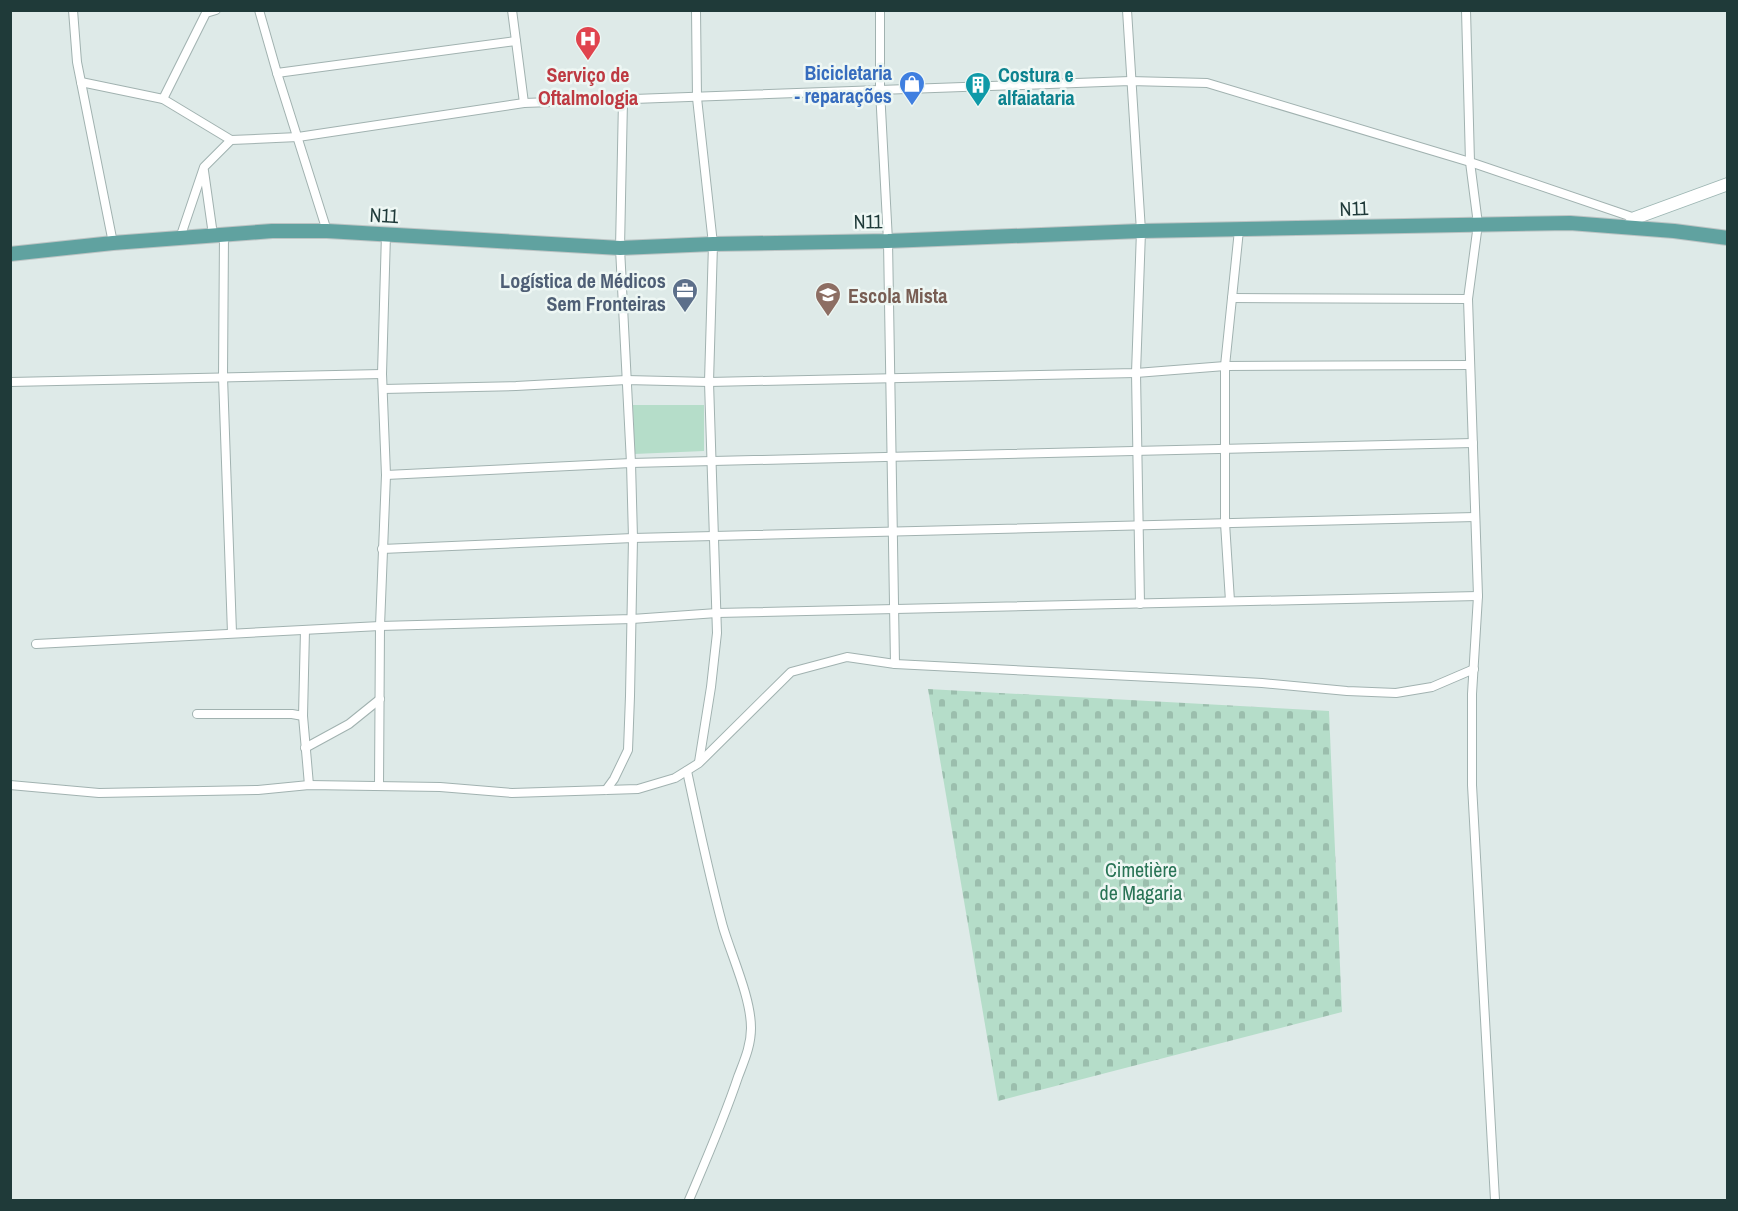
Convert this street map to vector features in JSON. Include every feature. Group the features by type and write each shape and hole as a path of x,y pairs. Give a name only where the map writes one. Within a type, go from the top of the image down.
{"main road":[{"path":"1632,222 1684,199 1728,184"},
{"name":"N11","path":"10,254 113,243 272,231 327,231 620,248 1141,231 1632,222 1728,237"}],"street":[{"path":"73,10 77,62 113,243"},
{"path":"163,99 206,13 216,10"},
{"path":"260,10 277,73 327,231"},
{"path":"512,10 524,104"},
{"path":"696,10 697,98 713,244 709,382 717,613 712,676 699,763"},
{"path":"880,10 880,90 888,241 895,664"},
{"path":"1127,10 1141,231 1136,373 1140,604"},
{"path":"1466,10 1470,162 1478,224 1468,299 1478,596 1472,694 1472,785 1495,1200"},
{"path":"277,73 516,41"},
{"path":"81,82 163,99 231,140 298,137 524,104 1130,81 1207,83 1470,162 1632,222"},
{"path":"606,790 628,750 632,619 631,463 620,248 623,100"},
{"path":"180,238 204,167 231,140"},
{"path":"204,167 219,235 232,633"},
{"path":"1230,601 1226,523 1225,366 1239,230"},
{"path":"379,786 380,626 386,475 382,374 386,234"},
{"path":"1232,298 1468,299"},
{"path":"383,389 516,386 626,380 709,382 1136,373 1225,366 1470,365"},
{"path":"10,382 382,374"},
{"path":"386,475 631,463 1473,444"},
{"path":"382,549 633,538 1475,517"},
{"path":"36,644 380,626 632,619 717,613 1478,596"},
{"path":"305,630 303,716 309,785"},
{"path":"10,785 99,794 258,790 309,785 440,787 512,793 638,789 675,778 699,763 791,672 847,657 895,664 1262,683 1347,692 1396,693 1432,687 1474,669"},
{"path":"305,748 349,724 380,699"},
{"path":"197,714 303,716"},
{"path":"687,771 707,865 724,930 745,994 751,1029 749,1047 729,1104 689,1200"}],"green space":[{"path":"633,405 704,405 704,451 634,454"},
{"name":"Cimetière de Magaria","path":"928,689 1329,711 1342,1012 998,1101"}],"place":[{"name":"Serviço de Oftalmologia","path":"588,62"},
{"name":"Bicicletaria - reparações","path":"912,107"},
{"name":"Costura e alfaiataria","path":"978,108"},
{"name":"Logística de Médicos Sem Fronteiras","path":"685,314"},
{"name":"Escola Mista","path":"828,318"}]}
